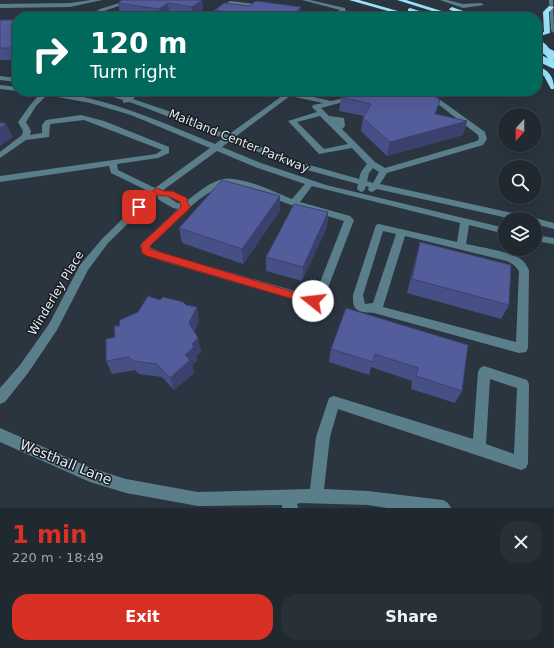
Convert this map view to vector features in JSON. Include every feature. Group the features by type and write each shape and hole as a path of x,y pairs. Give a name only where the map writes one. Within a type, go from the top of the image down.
{"highway":[{"path":"352,0 397,12"},
{"path":"370,0 414,12"},
{"path":"400,0 441,12"},
{"path":"420,0 459,12"},
{"path":"542,34 547,34 546,12 552,3"},
{"path":"542,45 554,61"},
{"path":"542,49 554,55"},
{"path":"542,59 554,65"},
{"path":"542,62 554,61"},
{"path":"542,72 547,75 554,87"}],"street":[{"path":"0,6 70,5 100,0"},
{"path":"102,12 134,0"},
{"path":"304,0 343,9 342,12"},
{"path":"442,0 467,6 481,6"},
{"path":"214,12 231,1 294,12"},
{"path":"552,3 554,31"},
{"path":"0,78 12,79"},
{"path":"0,88 12,89"},
{"path":"24,138 27,131 22,122 33,105 42,96"},
{"name":"Maitland Center Parkway","path":"64,96 117,108 152,120 258,165 310,183 361,197 498,228"},
{"name":"Maitland Center Parkway","path":"116,96 164,111 302,166 376,186 498,213"},
{"path":"117,108 132,96"},
{"name":"Winderley Place","path":"0,398 24,369 53,326 84,268 105,241 130,214 216,147 231,138 287,96"},
{"path":"303,96 332,103 361,96"},
{"path":"361,197 376,186 379,177 384,171 480,143 484,139 482,134 431,96"},
{"path":"283,99 322,112 372,164 384,171"},
{"path":"332,103 322,112 292,121 322,152 354,145"},
{"path":"0,156 24,138 46,135 46,125 49,122 81,118 102,123 166,149 163,154 158,156 0,179"},
{"path":"112,162 114,171 138,184 160,192 162,198 176,206 185,206"},
{"path":"361,197 362,182 365,172 372,164"},
{"path":"224,182 237,183 294,203 347,218 349,220 319,298 313,301 166,258 146,250 145,245 185,206 210,189 224,182"},
{"path":"294,203 310,183"},
{"path":"461,246 465,221"},
{"path":"542,223 554,226"},
{"path":"380,227 461,246 510,258 522,266 524,270 522,348 374,309 362,308 358,303 380,227"},
{"path":"374,309 381,299 402,232"},
{"path":"542,239 554,241"},
{"path":"316,496 323,436 334,402 479,448 521,463 523,384 484,372 479,448"},
{"name":"Westhall Lane","path":"0,435 90,475 126,486 198,499 289,503 316,496 368,498 443,508"}],"building":[{"path":"122,0 202,0 192,7 168,3 159,9 118,3"},
{"path":"256,1 301,7 296,12 228,12 215,10 224,3 249,6"},
{"path":"0,20 12,20 12,48 0,48"},
{"path":"434,96 440,100 435,114 467,121 390,142 363,118 371,104 341,97"},
{"path":"0,122 6,124 0,128"},
{"path":"222,180 280,196 242,249 179,228"},
{"path":"294,204 328,212 303,267 266,257"},
{"path":"420,242 511,265 509,305 412,279"},
{"path":"148,296 160,300 163,297 197,307 189,323 198,338 192,344 194,347 185,355 190,360 170,378 157,364 133,361 129,357 106,361 106,339 115,337 114,326 119,326 120,320 138,312"},
{"path":"346,308 468,345 462,391 416,376 418,368 375,354 373,362 331,349"}],"route":[{"path":"139,207 156,191 163,194 170,193 184,200 184,205 187,207 168,222 145,245 146,250 151,253 313,301"}]}
